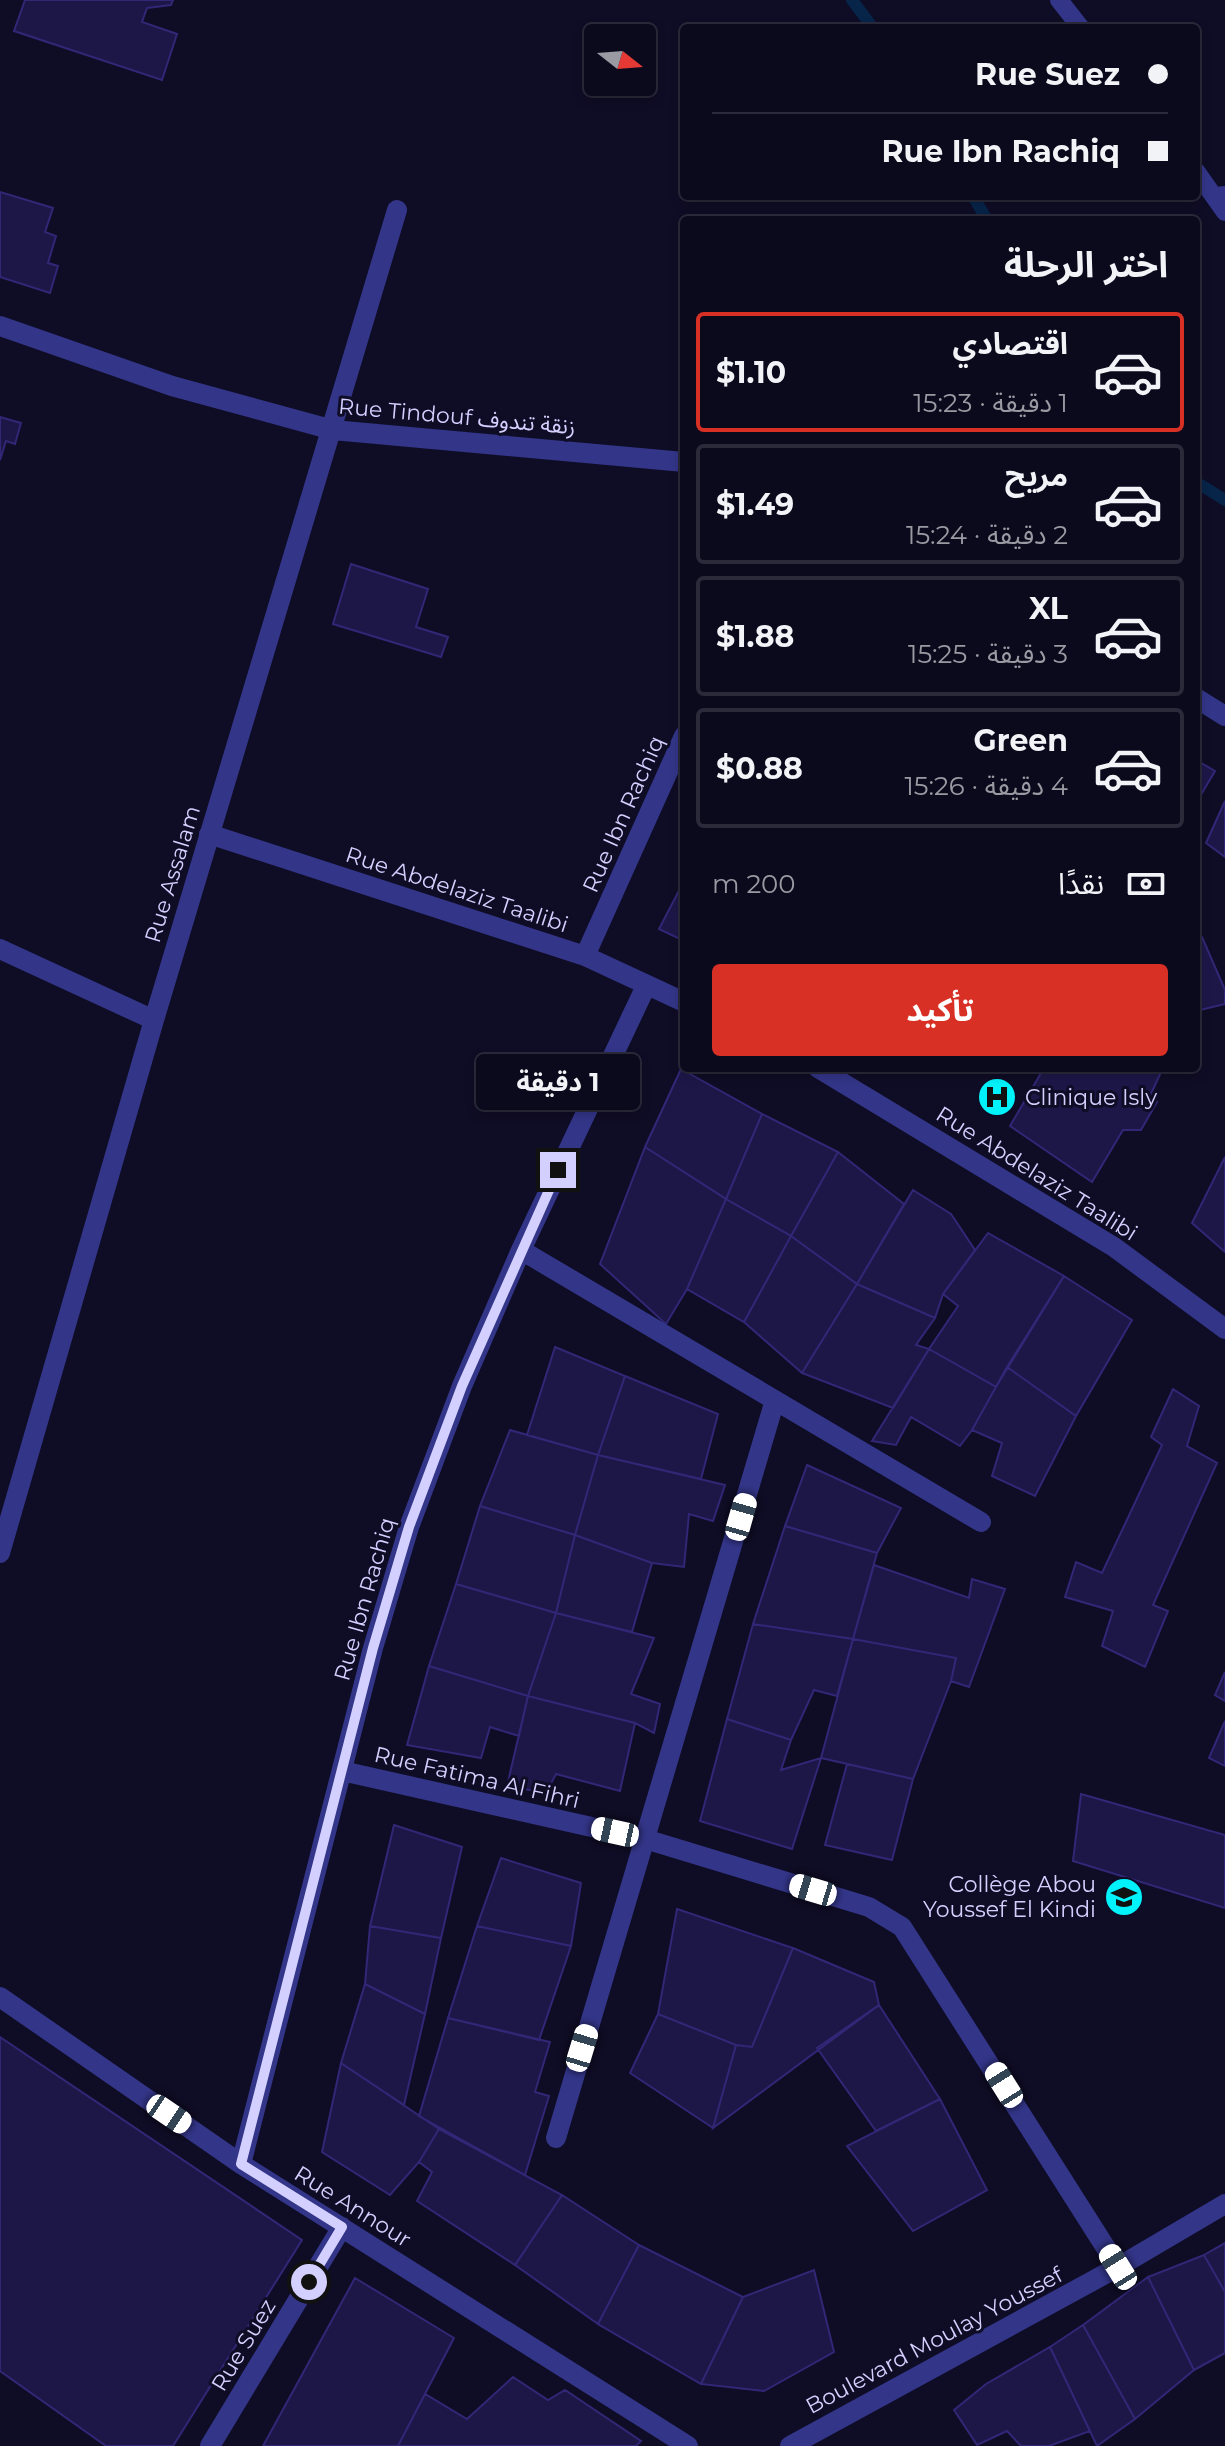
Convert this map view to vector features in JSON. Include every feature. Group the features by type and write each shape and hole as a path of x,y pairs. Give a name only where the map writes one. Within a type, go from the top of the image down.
{"street":[{"name":"Rue Assalam","path":"0,1553 154,1020 397,210"},
{"name":"Rue Tindouf زنقة تندوف","path":"0,326 172,386 333,430 680,462"},
{"path":"1200,700 1225,716"},
{"name":"Rue Ibn Rachiq","path":"585,956 680,745"},
{"name":"Rue Abdelaziz Taalibi","path":"209,834 585,956 680,1000"},
{"path":"0,949 154,1020"},
{"name":"Rue Ibn Rachiq","path":"241,2164 342,1771 409,1527 462,1386 521,1250 646,986"},
{"name":"Rue Abdelaziz Taalibi","path":"825,1072 1114,1247 1225,1329"},
{"path":"521,1250 981,1522"},
{"path":"556,2138 775,1400"},
{"name":"Rue Fatima Al Fihri","path":"342,1771 645,1839 869,1907 902,1927 1118,2267"},
{"name":"Rue Annour","path":"0,1997 241,2164 688,2446"},
{"name":"Boulevard Moulay Youssef","path":"790,2446 1118,2267 1225,2204"},
{"name":"Rue Suez","path":"210,2446 342,2227"}],"lane":[{"path":"1059,0 1078,24"},
{"path":"1200,176 1222,201"}],"building":[{"path":"25,0 173,0 171,5 147,8 142,22 177,34 162,80 14,31"},
{"path":"0,192 53,208 45,232 56,236 48,263 58,266 50,293 0,277"},
{"path":"0,417 21,423 15,444 6,441 0,460"},
{"path":"351,564 428,589 416,627 448,637 441,657 333,624"},
{"path":"1200,762 1215,771 1200,796"},
{"path":"1225,801 1225,857 1206,843"},
{"path":"680,889 680,939 659,929"},
{"path":"1200,937 1225,990 1225,1004 1200,1010"},
{"path":"680,1071 762,1114 726,1199 645,1147"},
{"path":"1042,1072 1161,1072 1149,1098 1157,1102 1141,1130 1123,1130 1092,1182 1010,1126"},
{"path":"762,1114 838,1152 791,1236 726,1199"},
{"path":"645,1147 726,1199 687,1289 666,1324 600,1264"},
{"path":"838,1152 904,1204 857,1284 791,1236"},
{"path":"1225,1157 1225,1252 1192,1223"},
{"path":"913,1190 951,1214 975,1250 943,1294 935,1318 857,1284"},
{"path":"726,1199 791,1236 744,1322 687,1289"},
{"path":"988,1233 1064,1276 996,1387 929,1349 958,1306 943,1294"},
{"path":"791,1236 857,1284 802,1373 744,1322"},
{"path":"1064,1276 1132,1320 1076,1416 1007,1367"},
{"path":"857,1284 935,1318 916,1345 929,1349 893,1408 802,1373"},
{"path":"555,1347 625,1376 598,1455 527,1435"},
{"path":"929,1349 996,1387 972,1430 960,1446 911,1417 896,1445 872,1441"},
{"path":"1007,1367 1076,1416 1035,1496 992,1476 1002,1443 972,1430"},
{"path":"625,1376 718,1414 701,1479 598,1455"},
{"path":"1173,1389 1199,1406 1187,1446 1217,1463 1153,1605 1168,1611 1145,1667 1102,1646 1113,1611 1065,1597 1076,1562 1102,1573 1162,1445 1151,1437"},
{"path":"510,1430 598,1455 575,1535 480,1506"},
{"path":"598,1455 725,1485 713,1521 689,1514 684,1567 652,1563 575,1535"},
{"path":"807,1465 901,1508 877,1553 785,1526"},
{"path":"480,1506 575,1535 556,1613 456,1584"},
{"path":"785,1526 877,1553 853,1639 753,1624"},
{"path":"575,1535 652,1563 632,1632 556,1613"},
{"path":"874,1565 969,1598 972,1579 1005,1589 969,1687 951,1681 956,1658 853,1639"},
{"path":"456,1584 556,1613 528,1696 429,1666"},
{"path":"556,1613 654,1638 631,1694 660,1704 654,1733 635,1723 528,1696"},
{"path":"753,1624 853,1639 837,1696 814,1690 791,1740 727,1719"},
{"path":"853,1639 956,1658 951,1681 913,1779 821,1758"},
{"path":"429,1666 528,1696 519,1736 490,1727 481,1758 407,1745"},
{"path":"1225,1672 1225,1701 1215,1695"},
{"path":"528,1696 635,1723 620,1791 556,1774 546,1793 507,1786"},
{"path":"727,1719 791,1740 781,1770 821,1758 792,1849 700,1821"},
{"path":"1225,1721 1225,1766 1209,1758"},
{"path":"847,1764 913,1779 892,1860 825,1845"},
{"path":"1081,1794 1225,1835 1225,1908 1073,1861"},
{"path":"394,1825 462,1847 441,1938 370,1926"},
{"path":"501,1858 581,1883 571,1946 477,1926"},
{"path":"677,1909 793,1948 752,2047 736,2045 658,2014"},
{"path":"370,1926 441,1938 425,2014 365,1984"},
{"path":"477,1926 571,1946 539,2040 448,2018"},
{"path":"793,1948 874,1982 879,2005 713,2128 736,2045 752,2047"},
{"path":"365,1984 425,2014 404,2105 341,2063"},
{"path":"879,2005 940,2099 876,2131 817,2048"},
{"path":"658,2014 736,2045 713,2128 630,2073"},
{"path":"448,2018 550,2042 535,2092 549,2096 525,2175 419,2116"},
{"path":"0,2037 302,2240 173,2446 106,2446 0,2371"},
{"path":"341,2063 439,2129 419,2162 390,2195 322,2152"},
{"path":"940,2099 987,2190 913,2231 847,2146"},
{"path":"439,2129 562,2195 515,2265 417,2201 432,2172 419,2162"},
{"path":"562,2195 639,2245 598,2324 515,2265"},
{"path":"1225,2243 1225,2292 1204,2255"},
{"path":"639,2245 743,2297 701,2384 598,2324"},
{"path":"1204,2255 1225,2292 1225,2353 1194,2370 1148,2277"},
{"path":"814,2270 834,2352 764,2391 701,2384 743,2297"},
{"path":"1148,2277 1194,2370 1135,2419 1083,2325"},
{"path":"355,2278 454,2338 398,2446 263,2446"},
{"path":"1083,2325 1135,2419 1097,2446 1050,2347"},
{"path":"1050,2347 1090,2431 1049,2446 1021,2446 1007,2431 977,2445 954,2410 986,2384"},
{"path":"513,2377 548,2400 565,2390 641,2441 636,2446 398,2446 425,2394 467,2419"}],"waterway":[{"path":"852,0 870,24"},
{"path":"975,200 985,216"},
{"path":"1200,484 1225,500"}],"place":[{"name":"Clinique Isly","path":"997,1097"},
{"name":"Collège Abou Youssef El Kindi","path":"1124,1897"}],"route":[{"path":"309,2282 342,2227 241,2164 373,1648 409,1527 462,1386 558,1170"}]}
